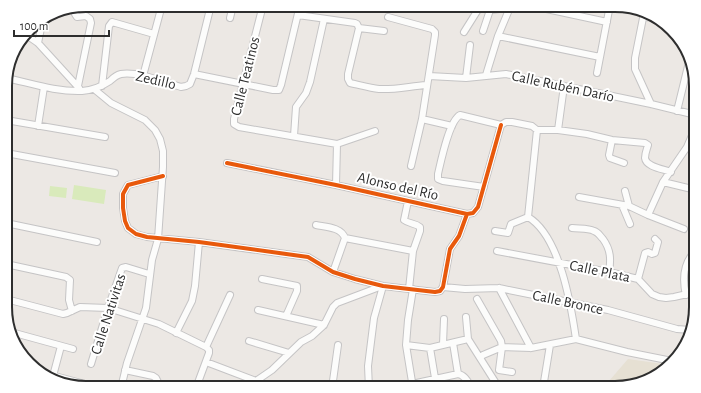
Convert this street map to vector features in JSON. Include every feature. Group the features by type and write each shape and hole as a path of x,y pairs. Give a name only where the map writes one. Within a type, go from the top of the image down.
{"street":[{"path":"142,76 160,12"},
{"path":"209,12 194,74 273,90 278,90 281,85 299,12"},
{"path":"230,18 231,12"},
{"name":"Calle Teatinos","path":"261,12 234,118 234,124 239,127 294,136"},
{"path":"464,32 477,12"},
{"path":"482,31 489,12"},
{"path":"486,75 498,36 508,12"},
{"path":"561,12 607,22"},
{"path":"597,73 609,12"},
{"path":"75,13 77,17 86,16 90,18 91,23 80,89"},
{"path":"298,15 354,23 357,24 359,28 384,31"},
{"path":"388,17 427,27 435,32 435,41 426,85 422,120 411,166"},
{"path":"643,18 635,58 635,69 651,104"},
{"path":"324,19 310,82 306,93 296,107 294,136 337,144 376,131"},
{"path":"102,86 109,26 112,22 154,34"},
{"path":"38,43 41,27"},
{"path":"359,28 348,74 348,80 350,83 377,89 426,85"},
{"path":"498,36 600,57"},
{"path":"31,37 38,43 80,89"},
{"path":"466,78 470,45"},
{"path":"677,111 687,72"},
{"name":"Zedillo","path":"13,80 44,87 94,89 102,86 119,74 128,74 142,76 181,87 190,84 194,74"},
{"name":"Calle Rubén Darío","path":"429,76 466,78 506,74 651,104 689,114"},
{"path":"558,130 564,86"},
{"path":"38,126 44,87"},
{"path":"94,89 111,103 145,120 160,139 163,151 163,176 158,238 152,260 146,308 123,381"},
{"path":"484,187 438,179 438,174 452,126 457,117 460,115 501,125 506,122 512,122 532,126 537,130 558,130 587,134 612,140 648,144 645,156 646,161 649,164 671,172"},
{"path":"422,120 452,126"},
{"path":"12,121 105,137"},
{"path":"443,287 450,249 459,236 467,214 473,213 478,207 501,125"},
{"path":"528,217 537,130"},
{"path":"612,140 609,155 610,158 624,163"},
{"path":"648,215 663,182 671,172 689,142"},
{"path":"336,185 337,144"},
{"path":"12,155 114,173"},
{"name":"Alonso del Río","path":"227,163 467,214"},
{"name":"Calle Bronce","path":"163,176 128,185 123,194 125,221 128,228 136,234 308,257 333,272 383,286 435,292 440,291 443,287 465,289 499,288 608,310 677,329 685,330"},
{"path":"663,182 689,188"},
{"path":"625,191 628,206"},
{"path":"579,197 628,206 684,229"},
{"path":"408,201 404,220 420,226 420,231 413,251 406,345 412,381"},
{"path":"622,205 630,224"},
{"path":"495,231 508,233 511,224 528,217"},
{"path":"528,217 539,225 546,234 558,263 571,303 576,339"},
{"path":"12,224 97,242"},
{"path":"316,225 339,230 344,233 345,238 333,272"},
{"path":"572,228 594,230 598,233 606,243 610,253 611,262 609,272"},
{"path":"345,238 413,251"},
{"path":"638,279 645,253 655,253 658,242 655,239"},
{"path":"176,332 192,301 195,286 199,242"},
{"name":"Calle Plata","path":"497,251 609,272 638,279 652,294 659,297 666,298 689,294"},
{"path":"686,295 683,280 685,268 689,258"},
{"path":"12,265 66,277 70,280 69,300 72,311"},
{"name":"Calle Nativitas","path":"91,364 122,268 126,267 150,274"},
{"path":"262,279 296,286 297,291 286,316"},
{"path":"206,362 256,380 272,370 301,342 312,336 324,325 337,302 383,286"},
{"path":"368,381 368,366 374,318 383,286"},
{"path":"499,288 531,348"},
{"path":"199,381 206,362 208,348 230,295"},
{"path":"477,299 501,341 502,347 499,370 512,372"},
{"path":"12,301 63,314 80,307 108,308 159,324 208,348"},
{"path":"258,310 324,325"},
{"path":"466,317 468,339 495,381"},
{"path":"443,344 444,319"},
{"path":"17,334 73,348"},
{"path":"406,345 430,348 468,339"},
{"path":"480,358 483,355 502,347 531,348 576,339 666,360"},
{"path":"249,341 289,353"},
{"path":"453,343 460,374"},
{"path":"333,381 338,345"},
{"path":"544,381 550,345"},
{"path":"54,373 61,346"},
{"path":"430,348 435,378"},
{"path":"125,370 153,376 158,381"},
{"path":"427,381 435,378 460,374 465,377 468,381"}],"shaded area":[{"path":"628,359 662,364 652,371 634,378 620,381 609,381"}],"green space":[{"path":"74,185 106,190 104,204 72,199"},
{"path":"50,186 67,188 66,198 49,196"}],"cycle path":[{"path":"227,163 467,214 473,213 478,207 501,125"},
{"path":"163,176 128,185 123,194 125,221 128,228 136,234 147,237 199,242 308,257 333,272 383,286 435,292 440,291 443,287 450,249 459,236 467,214"}]}
